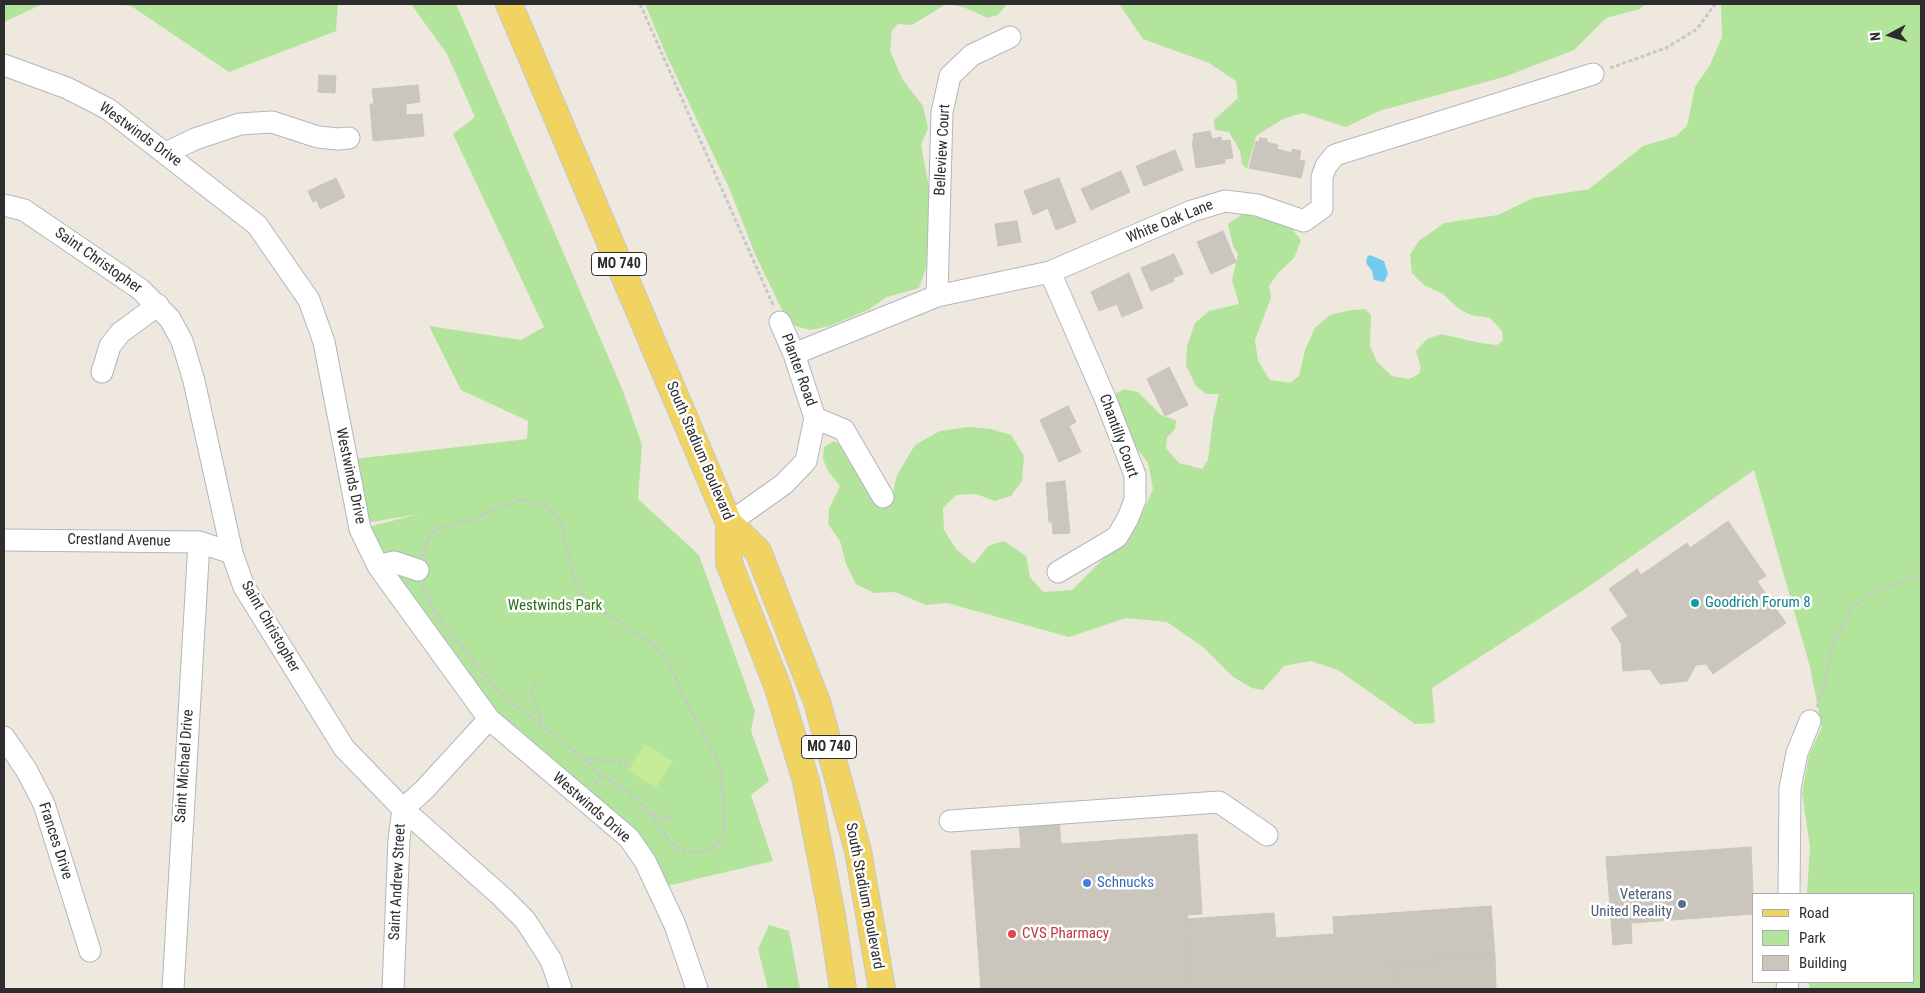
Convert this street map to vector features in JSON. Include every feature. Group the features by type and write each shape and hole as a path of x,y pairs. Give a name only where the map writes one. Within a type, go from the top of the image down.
{"main road":[{"name":"South Stadium Boulevard","path":"509,4 729,523 758,551 817,702 858,851 882,989"},
{"name":"MO 740","path":"729,523 729,563 778,688 806,781 830,906 843,989"}],"street":[{"name":"Belleview Court","path":"937,296 942,112 950,76 972,55 1010,37"},
{"name":"Westwinds Drive","path":"4,66 68,88 108,109 257,225 309,300 324,342 360,529 378,566 489,719 629,838 645,861 675,925 697,989"},
{"name":"White Oak Lane","path":"794,354 937,296 1050,272 1192,211 1225,201 1257,205 1304,221 1322,208 1322,177 1326,166 1334,155 1593,74"},
{"path":"166,153 195,139 240,124 272,122 318,137 349,138"},
{"name":"Saint Christopher","path":"4,205 24,210 140,289 170,319 182,340 194,381 232,553 244,586 344,748 403,809 502,897 525,920 550,960 561,989"},
{"name":"Chantilly Court","path":"1050,272 1105,398 1135,475 1135,500 1128,518 1116,537 1058,572"},
{"path":"102,372 110,346 120,333 158,305"},
{"name":"Planter Road","path":"729,523 784,484 806,461 815,418 794,354 780,322"},
{"name":"Planter Road","path":"815,418 844,430 883,497"},
{"name":"Crestland Avenue","path":"4,540 199,542 232,553"},
{"name":"Saint Michael Drive","path":"173,989 199,542"},
{"path":"378,566 394,562 418,570"},
{"name":"Saint Andrew Street","path":"393,989 399,839 403,809 424,790 489,719"},
{"path":"1789,893 1790,788 1797,753 1810,721"},
{"name":"Frances Drive","path":"4,737 44,804 90,951"},
{"path":"950,821 1219,802 1267,835"}],"path":[{"path":"640,4 780,322"},
{"path":"1593,74 1666,48 1697,29 1715,4"},
{"path":"518,500 532,502 548,508 561,522 574,578 585,600 658,648 672,669 686,702 714,750 721,773 725,816 724,833 718,844 696,853 682,850 669,841 650,814 626,790 600,775 586,759 540,726 492,684 440,620 428,600 418,570 428,538 436,529 470,520 518,500"},
{"path":"1810,721 1825,683 1832,648 1851,608 1868,595 1921,574"},
{"path":"537,683 533,686 531,693 540,714 540,726"},
{"path":"586,759 620,762 630,767"},
{"path":"650,814 672,819"}],"green space":[{"path":"4,4 43,4 4,22"},
{"path":"114,4 338,4 336,31 229,72 131,6"},
{"name":"Westwinds Park","path":"411,4 456,4 623,391 642,445 638,499 699,555 755,711 751,731 769,781 751,795 773,861 658,888 645,861 489,719 360,529 419,514 366,523 354,459 527,439 528,421 461,390 429,326 521,340 544,327 453,134 475,117 447,54"},
{"path":"645,4 946,4 912,25 898,24 892,30 890,51 903,80 923,106 928,128 921,145 930,193 929,229 926,268 919,288 887,297 868,310 830,326 810,330 795,326 783,312 755,254 730,190 665,52"},
{"path":"946,4 1007,4 998,15 988,18 963,7"},
{"path":"1119,4 1646,4 1640,9 1606,18 1574,50 1504,77 1379,111 1346,127 1302,113 1283,119 1256,136 1247,169 1242,164 1240,151 1229,132 1215,130 1214,120 1238,98 1236,81 1209,63 1143,39"},
{"path":"1721,4 1921,4 1921,989 1811,989 1809,986 1809,983 1915,983 1915,893 1807,893 1810,847 1802,793 1809,755 1822,727 1810,667 1754,470 1588,587 1432,688 1435,723 1415,724 1338,670 1311,661 1284,666 1263,690 1252,688 1233,677 1203,647 1167,622 1126,618 1069,637 947,603 926,605 895,592 874,593 856,584 846,564 840,541 828,524 829,509 840,486 828,471 823,459 824,447 834,441 846,448 892,496 897,475 915,445 940,431 968,427 991,429 1011,435 1024,456 1022,481 1011,496 995,501 976,494 956,495 943,508 944,530 956,549 974,564 988,546 1004,541 1026,556 1030,577 1043,592 1072,590 1130,532 1143,512 1153,489 1148,463 1118,424 1113,395 1124,389 1138,392 1161,415 1176,420 1175,429 1167,438 1166,448 1179,463 1202,469 1208,460 1213,419 1219,394 1206,394 1196,386 1186,365 1187,346 1195,323 1209,311 1239,304 1232,280 1238,254 1233,246 1228,224 1244,213 1275,219 1292,229 1301,240 1294,258 1278,273 1269,286 1271,298 1255,340 1258,361 1270,380 1290,383 1299,376 1305,350 1315,328 1330,315 1351,310 1365,309 1371,315 1370,346 1377,362 1392,376 1409,379 1419,374 1421,368 1416,351 1427,339 1441,334 1497,345 1503,340 1502,331 1490,318 1471,315 1459,309 1443,294 1424,285 1412,273 1410,254 1419,241 1444,223 1498,215 1533,198 1589,189 1643,146 1676,136 1687,126 1695,87 1710,65 1722,37"},
{"path":"645,744 673,761 656,788 628,770"},
{"path":"769,925 789,931 800,989 768,989 758,949"}],"water":[{"path":"1370,255 1384,261 1388,274 1384,282 1374,280 1372,271 1366,263 1367,257"}],"building":[{"path":"319,75 336,76 335,93 318,92"},
{"path":"418,85 420,102 406,104 406,115 422,114 424,136 373,141 370,104 374,104 372,89"},
{"path":"1210,131 1212,139 1221,137 1222,141 1230,140 1233,158 1225,159 1225,163 1196,168 1192,141 1194,141 1193,134"},
{"path":"1260,138 1267,139 1267,142 1278,145 1277,149 1292,153 1292,149 1301,151 1299,160 1305,161 1301,178 1249,168 1256,141 1259,142"},
{"path":"1175,150 1183,170 1144,186 1136,166"},
{"path":"1121,171 1130,192 1091,210 1081,189"},
{"path":"336,178 345,197 320,209 317,200 313,202 308,191"},
{"path":"1059,178 1076,222 1056,230 1048,208 1033,215 1024,191"},
{"path":"1017,221 1021,242 998,246 995,224"},
{"path":"1223,231 1236,262 1211,274 1197,242"},
{"path":"1174,254 1183,274 1173,278 1174,281 1151,291 1141,268"},
{"path":"1129,273 1143,308 1122,317 1117,304 1099,311 1091,292"},
{"path":"1169,367 1188,405 1165,416 1147,379"},
{"path":"1068,406 1076,422 1069,426 1081,452 1059,462 1040,420"},
{"path":"1065,481 1070,533 1053,534 1052,522 1049,522 1046,483"},
{"name":"Goodrich Forum 8","path":"1728,521 1766,576 1757,581 1786,623 1713,674 1706,664 1696,665 1687,681 1660,684 1650,669 1623,671 1621,643 1611,628 1628,616 1609,589 1637,569 1641,575 1687,543 1690,548"},
{"name":"Schnucks","path":"1059,819 1061,844 1197,834 1202,914 1187,915 1192,989 981,989 971,851 1021,848 1019,822"},
{"name":"Veterans United Reality","path":"1751,847 1752,914 1631,923 1632,943 1613,945 1606,857"},
{"path":"1491,906 1495,956 1392,963 1394,989 1192,989 1187,919 1274,913 1276,938 1334,934 1333,917"},
{"path":"1495,956 1496,989 1394,989 1392,963"}],"place":[{"name":"Goodrich Forum 8","path":"1695,603"},
{"name":"Schnucks","path":"1087,883"},
{"name":"Veterans United Reality","path":"1682,904"},
{"name":"CVS Pharmacy","path":"1012,934"}]}
